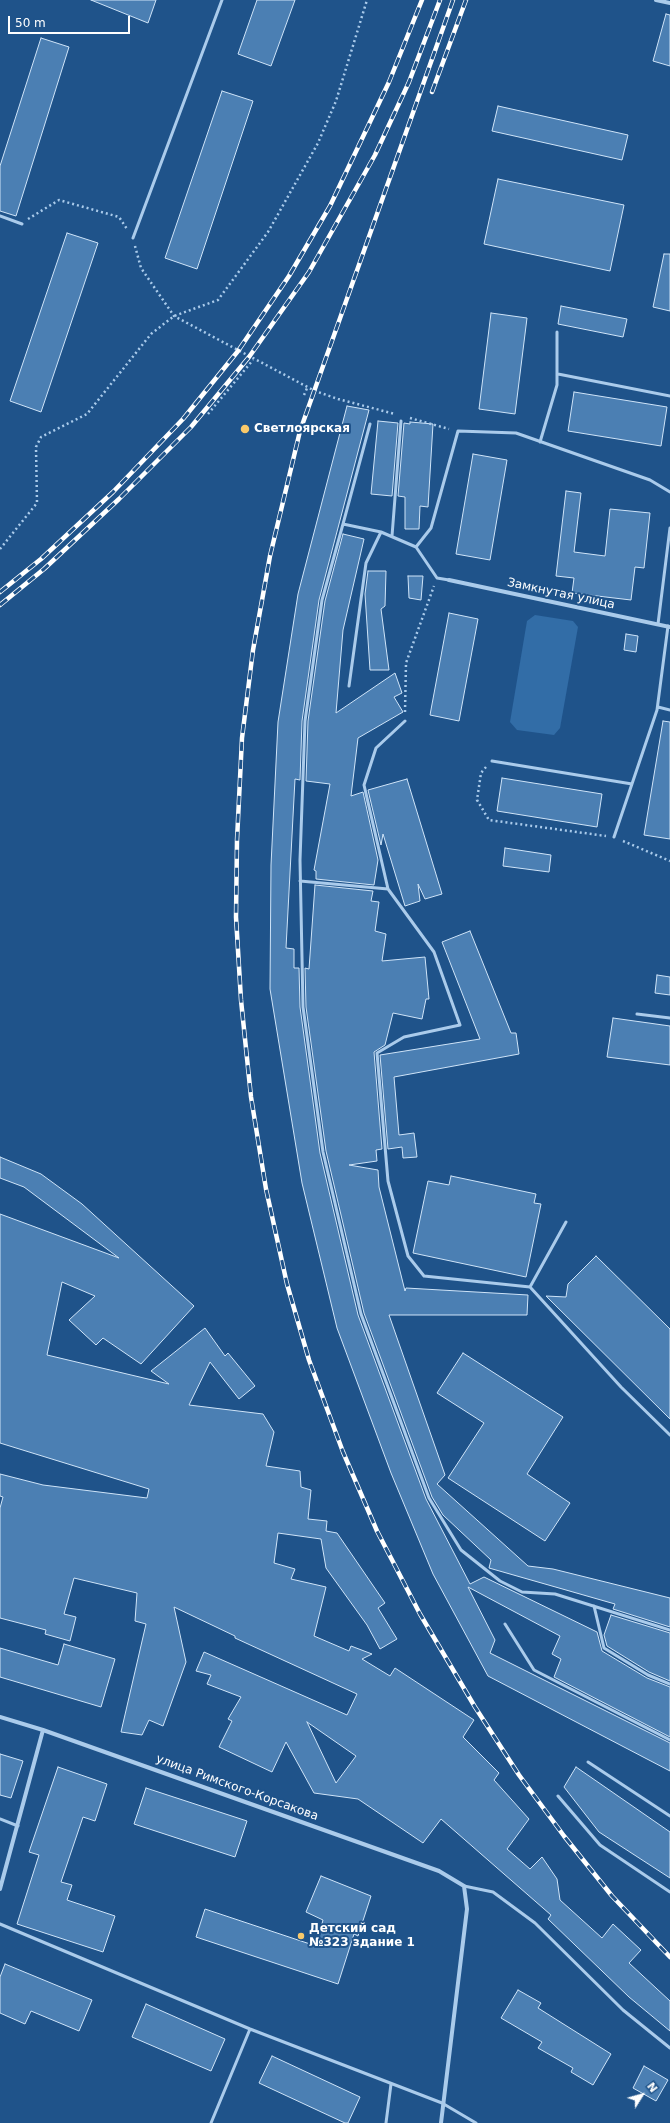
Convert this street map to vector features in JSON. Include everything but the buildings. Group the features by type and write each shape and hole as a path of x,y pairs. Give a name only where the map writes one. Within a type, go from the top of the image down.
{"street":[{"path":"656,0 670,3"},
{"name":"Замкнутая улица","path":"449,580 669,626"},
{"name":"улица Римского-Корсакова","path":"0,1717 43,1730 439,1870 464,1886"},
{"path":"0,1889 43,1730"},
{"path":"441,2123 442,2103 467,1909 464,1886"}],"lane":[{"path":"133,238 222,0"},
{"path":"0,216 22,224"},
{"path":"540,442 557,385 557,332"},
{"path":"558,374 670,396"},
{"path":"392,536 401,421"},
{"path":"370,424 322,600 305,721 300,882 303,1007 323,1152 361,1314 429,1498 462,1550 500,1581 522,1592 555,1594 670,1630"},
{"path":"416,547 431,528 458,431 516,433 650,480 670,492"},
{"path":"343,524 381,532 416,547 437,578 449,580"},
{"path":"658,624 670,528"},
{"path":"350,686 366,563 381,532"},
{"path":"614,837 658,707 669,626"},
{"path":"658,707 670,710"},
{"path":"405,721 376,748 364,785 388,889 434,952 460,1025 404,1037 377,1053 388,1181 408,1256 424,1276 530,1287 621,1386 670,1435"},
{"path":"492,761 632,784"},
{"path":"300,882 388,889"},
{"path":"637,1014 670,1018"},
{"path":"530,1287 566,1222"},
{"path":"594,1606 604,1648 648,1675 670,1684"},
{"path":"505,1624 534,1670 670,1740"},
{"path":"588,1762 670,1816"},
{"path":"558,1796 600,1844 670,1892"},
{"path":"0,1819 18,1826"},
{"path":"464,1886 494,1892 535,1923 623,2010 670,2048"},
{"path":"0,1924 250,2029 442,2103 476,2123"},
{"path":"211,2123 250,2029"},
{"path":"386,2123 391,2084"}],"path":[{"path":"0,549 37,503 36,447 41,437 87,414 151,334 174,316 218,300 268,232 318,144 336,101 367,0"},
{"path":"22,224 59,200 119,217 133,238 141,268 174,316 254,360 308,386 315,391 338,399 398,415"},
{"path":"208,414 254,360"},
{"path":"304,395 308,386"},
{"path":"405,417 458,431"},
{"path":"405,721 406,663 437,578"},
{"path":"492,761 481,773 476,800 489,820 614,837 670,861"}],"shaded area":[{"path":"535,615 573,621 578,627 560,728 554,735 517,730 510,722 527,621"}],"railway":[{"path":"0,592 41,559 113,492 183,419 238,351 289,276 330,206 389,82 422,0"},
{"path":"0,605 44,569 119,499 191,427 249,357 309,272 375,155 409,82 440,0"},
{"path":"453,0 300,431 270,556 253,650 242,738 237,840 236,917 241,1000 251,1097 266,1189 287,1284 309,1360 343,1452 377,1531 420,1614 475,1707 519,1775 564,1836 612,1896 670,1957"},
{"path":"432,92 466,0"}],"place":[{"name":"Светлоярская","path":"245,429"},
{"name":"Детский сад №323 здание 1","path":"301,1936"}]}
